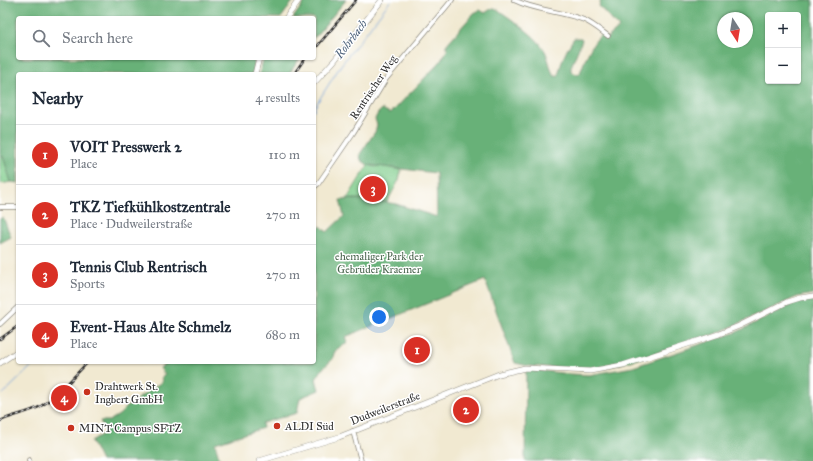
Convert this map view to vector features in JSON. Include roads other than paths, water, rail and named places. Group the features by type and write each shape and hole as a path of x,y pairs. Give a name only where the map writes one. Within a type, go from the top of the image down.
{"main road":[{"path":"287,16 299,0"},
{"path":"316,85 382,0"},
{"path":"256,72 258,60"},
{"path":"316,81 334,61"},
{"name":"Dudweilerstraße","path":"259,461 323,442 486,379 517,369 533,368 590,371 627,364 719,334 739,326 787,302 813,296"},
{"path":"0,363 16,352"}],"street":[{"name":"Rentrischer Weg","path":"316,186 353,133 386,79 452,0"},
{"path":"514,0 546,11 584,20 608,36"},
{"path":"0,207 16,207"},
{"path":"0,324 16,309"},
{"path":"353,431 361,461"}],"waterway":[{"name":"Rohrbach","path":"316,105 341,65 391,0"},
{"name":"Rohrbach","path":"3,394 34,364"}],"railway":[{"path":"316,48 356,0"},
{"path":"295,72 304,60"},
{"path":"0,339 16,327"},
{"path":"0,421 48,402 86,364"}],"place":[{"name":"Tennis Club Rentrisch","path":"373,189"},
{"name":"VOIT Presswerk 2","path":"417,350"},
{"name":"Drahtwerk St. Ingbert GmbH","path":"87,392"},
{"name":"Event-Haus Alte Schmelz","path":"64,398"},
{"name":"TKZ Tiefkühlkostzentrale","path":"466,410"},
{"name":"ALDI Süd","path":"277,426"},
{"name":"MINT Campus SFTZ","path":"71,428"}],"park label":[{"name":"ehemaliger Park der Gebrüder Kraemer","path":"379,262"}]}
